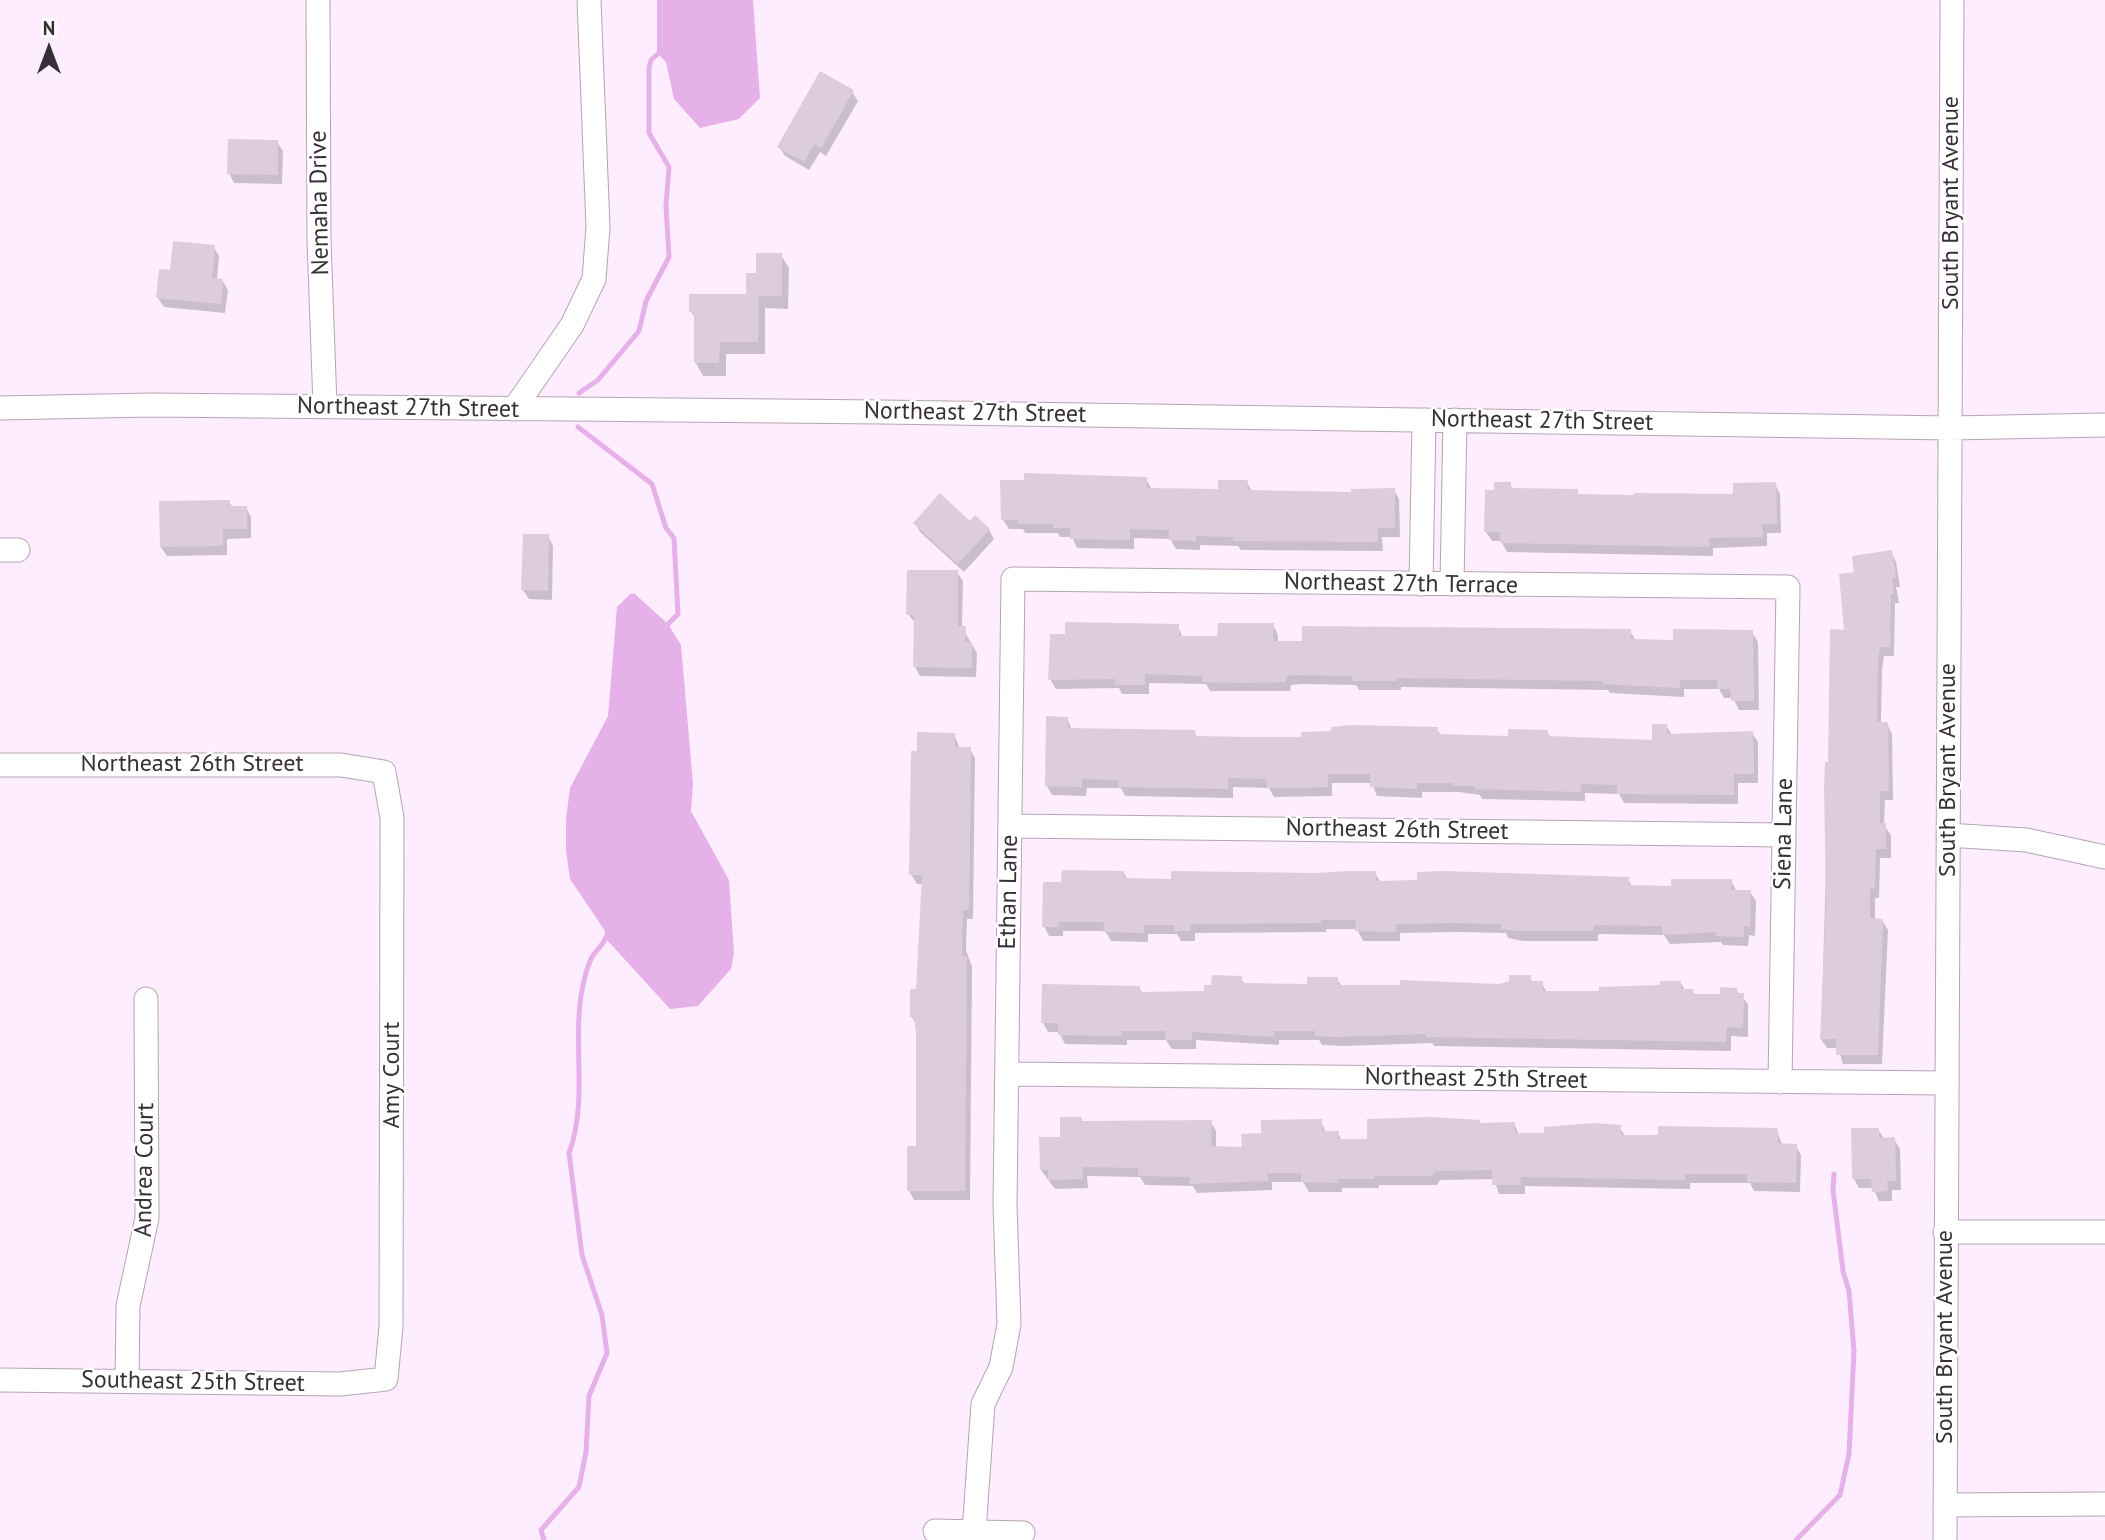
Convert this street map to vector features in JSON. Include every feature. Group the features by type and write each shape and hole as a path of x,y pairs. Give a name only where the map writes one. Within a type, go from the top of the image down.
{"street":[{"name":"Nemaha Drive","path":"318,0 319,240 326,406"},
{"path":"514,409 572,326 594,279 598,227 589,0"},
{"name":"South Bryant Avenue","path":"1944,1540 1952,0"},
{"name":"Northeast 27th Street","path":"0,408 326,406 1951,428 2105,425"},
{"path":"1421,584 1424,420"},
{"path":"1452,584 1455,420"},
{"name":"Northeast 27th Terrace","path":"1013,579 1788,587"},
{"name":"Ethan Lane","path":"974,1532 983,1404 1001,1367 1009,1325 1004,1205 1013,579"},
{"name":"Siena Lane","path":"1780,1082 1788,587"},
{"name":"Northeast 26th Street","path":"0,765 302,763 341,765 384,772"},
{"name":"Amy Court","path":"384,772 393,818 391,1327 386,1379"},
{"name":"Northeast 26th Street","path":"1010,826 1784,835"},
{"path":"1948,835 2026,840 2105,857"},
{"name":"Andrea Court","path":"127,1381 128,1306 147,1218 146,999"},
{"name":"Northeast 25th Street","path":"1006,1074 1946,1083"},
{"path":"1945,1232 2105,1232"},
{"name":"Southeast 25th Street","path":"0,1380 340,1384 386,1379"},
{"path":"1945,1505 2105,1504"},
{"path":"935,1531 1023,1533"}],"shaded area":[{"path":"657,0 753,0 760,98 739,119 700,128 674,99 666,62 657,53"},
{"path":"630,594 635,594 668,624 681,645 693,784 691,811 729,880 734,953 731,969 698,1006 670,1009 607,940 605,931 570,879 566,851 566,819 570,788 608,716 617,607"}],"building":[{"path":"820,71 854,90 821,148 814,144 804,162 777,147"},
{"path":"228,139 278,140 278,175 227,174"},
{"path":"173,241 215,245 212,278 223,279 221,304 156,298 159,269 170,270"},
{"path":"756,253 782,253 782,296 759,296 758,342 720,342 719,363 694,363 694,312 689,312 689,294 746,294 746,273 756,273"},
{"path":"1024,473 1147,477 1147,488 1218,489 1218,480 1248,480 1247,490 1351,492 1351,489 1395,488 1395,528 1378,528 1378,542 1233,541 1233,537 1196,536 1196,541 1169,540 1169,530 1130,529 1130,540 1070,539 1070,528 1001,520 1000,480 1024,480"},
{"path":"1494,482 1511,482 1511,488 1578,489 1578,494 1634,495 1733,494 1733,483 1776,482 1777,524 1762,524 1763,537 1709,538 1709,547 1500,543 1500,532 1484,532 1485,490 1494,490"},
{"path":"940,493 970,521 975,515 990,529 958,564 913,523"},
{"path":"230,500 230,506 247,506 247,529 223,529 223,546 160,547 159,501"},
{"path":"523,534 549,534 548,591 521,590"},
{"path":"1892,550 1896,578 1892,578 1894,594 1891,594 1890,647 1880,647 1878,659 1877,722 1888,722 1889,791 1880,791 1880,823 1886,823 1886,849 1876,849 1875,889 1870,889 1870,918 1883,919 1878,1055 1836,1055 1836,1039 1820,1039 1826,905 1824,787 1825,762 1828,762 1830,629 1844,630 1839,574 1854,572 1852,556"},
{"path":"907,570 958,570 958,626 966,626 965,642 972,642 972,668 913,667 914,615 906,615"},
{"path":"1065,622 1179,624 1179,636 1217,636 1218,623 1274,623 1273,641 1302,641 1302,626 1631,629 1631,639 1673,640 1673,629 1753,630 1754,701 1731,701 1731,689 1717,689 1717,680 1680,680 1680,688 1603,684 1603,681 1397,678 1396,681 1352,681 1352,676 1295,675 1286,676 1286,682 1245,683 1202,682 1203,676 1145,674 1145,685 1115,685 1115,679 1048,680 1050,634 1065,634"},
{"path":"1046,716 1068,717 1068,728 1195,730 1195,736 1301,737 1301,732 1331,731 1331,727 1351,725 1438,727 1438,734 1508,736 1508,729 1548,730 1548,736 1652,740 1652,724 1667,724 1667,734 1753,731 1754,774 1734,774 1734,795 1617,794 1617,785 1581,784 1581,792 1475,789 1475,786 1453,786 1453,783 1417,783 1417,789 1370,787 1370,774 1328,774 1328,787 1267,788 1267,779 1228,778 1228,789 1118,787 1118,780 1082,779 1082,787 1045,786"},
{"path":"917,732 955,733 955,747 971,747 969,910 963,910 962,940 962,956 967,956 965,1191 907,1191 907,1146 916,1146 916,1033 914,1017 910,1017 910,989 916,989 922,875 909,875 911,751 917,751"},
{"path":"1062,870 1124,871 1124,878 1171,879 1171,871 1376,871 1376,881 1417,880 1417,872 1444,871 1629,877 1629,885 1671,886 1671,879 1732,879 1731,890 1751,890 1750,927 1744,926 1744,937 1716,936 1716,932 1662,935 1662,926 1594,925 1593,931 1517,931 1501,929 1501,924 1452,923 1396,924 1396,932 1355,931 1356,920 1321,920 1321,923 1190,924 1190,931 1174,931 1174,925 1144,925 1144,933 1103,932 1104,922 1059,922 1058,927 1042,927 1043,882 1061,882"},
{"path":"1212,975 1242,976 1242,983 1307,984 1307,977 1338,977 1338,985 1400,985 1400,980 1499,984 1509,981 1509,975 1531,975 1531,981 1543,981 1543,991 1599,991 1599,987 1660,985 1660,981 1681,981 1681,989 1693,989 1693,994 1720,994 1720,987 1737,988 1737,993 1744,993 1743,1028 1727,1027 1726,1042 1426,1037 1426,1034 1337,1037 1315,1036 1315,1031 1274,1031 1274,1037 1192,1032 1192,1040 1165,1040 1165,1031 1122,1031 1122,1036 1058,1035 1058,1023 1041,1023 1042,984 1140,986 1140,992 1204,991 1204,985 1211,985"},
{"path":"1060,1117 1082,1117 1082,1121 1212,1120 1211,1146 1242,1147 1241,1134 1261,1133 1261,1120 1322,1119 1322,1131 1339,1131 1338,1139 1367,1139 1367,1119 1430,1117 1480,1120 1480,1123 1515,1122 1515,1133 1544,1133 1544,1127 1594,1123 1621,1125 1621,1135 1658,1135 1658,1126 1778,1128 1778,1143 1797,1144 1796,1183 1747,1182 1747,1174 1685,1174 1685,1180 1520,1177 1521,1185 1492,1185 1492,1170 1435,1171 1432,1176 1338,1179 1338,1183 1301,1182 1301,1173 1267,1173 1268,1181 1189,1184 1190,1177 1138,1176 1138,1168 1083,1167 1083,1179 1048,1180 1048,1170 1040,1170 1039,1137 1060,1137"},
{"path":"1851,1128 1879,1128 1879,1138 1895,1137 1896,1181 1887,1181 1888,1191 1872,1192 1871,1179 1852,1179"}],"waterway":[{"path":"579,393 598,380 639,331 646,301 669,257 666,206 669,167 649,133 649,68 651,60 661,51"},
{"path":"578,427 652,484 666,528 674,538 678,614 668,624 667,630"},
{"path":"544,1540 541,1530 579,1487 586,1452 589,1396 607,1353 602,1315 582,1255 569,1153 578,1112 579,1027 583,985 590,961 608,932"},
{"path":"1796,1540 1840,1495 1849,1454 1854,1351 1849,1291 1843,1271 1833,1190 1834,1174"}]}
